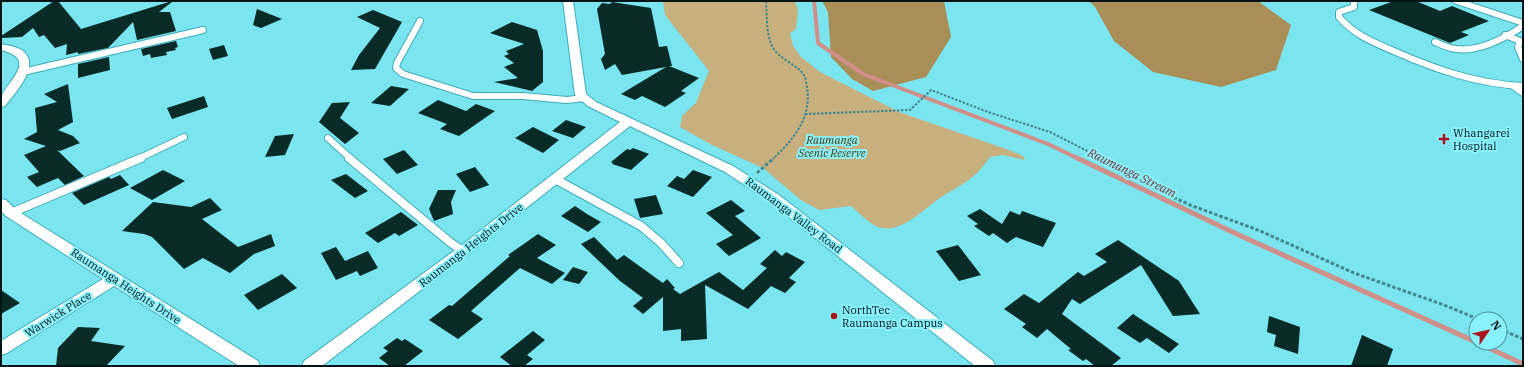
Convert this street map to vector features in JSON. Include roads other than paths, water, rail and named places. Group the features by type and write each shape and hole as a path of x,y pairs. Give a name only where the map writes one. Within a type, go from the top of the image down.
{"street":[{"path":"568,1 577,78 581,95 584,98"},
{"path":"1458,1 1523,24"},
{"path":"1,47 19,53 25,59 26,65 23,72 1,104"},
{"name":"Raumanga Valley Road","path":"584,98 592,104 749,180 988,366"},
{"name":"Raumanga Heights Drive","path":"310,366 463,251 629,121"},
{"name":"Raumanga Heights Drive","path":"6,208 114,279 252,366"},
{"name":"Warwick Place","path":"1,349 114,279"}],"lane":[{"path":"1354,1 1354,7 1338,12 1338,17 1349,28 1364,37 1433,67 1467,77 1513,86 1523,86"},
{"path":"420,21 397,63 396,68 403,74 473,96 531,96 567,100 584,98"},
{"path":"1435,42 1454,49 1468,49 1505,35 1523,24"},
{"path":"23,72 203,30"},
{"path":"1505,35 1520,41 1518,47 1523,59"},
{"path":"1513,86 1523,93"},
{"path":"6,208 46,197 145,156 184,137"},
{"path":"328,138 351,160 451,243 463,251"},
{"path":"555,179 641,226 661,243 679,263"}],"waterway":[{"name":"Raumanga Stream","path":"814,1 818,43 863,74 1048,144 1079,159"},
{"name":"Raumanga Stream","path":"1077,158 1241,236 1468,338"},
{"name":"Raumanga Stream","path":"1495,351 1523,364"}],"place":[{"name":"Whangarei Hospital","path":"1444,139"},
{"name":"NorthTec Raumanga Campus","path":"834,316"}],"park label":[{"name":"Raumanga Scenic Reserve","path":"832,146"}]}
